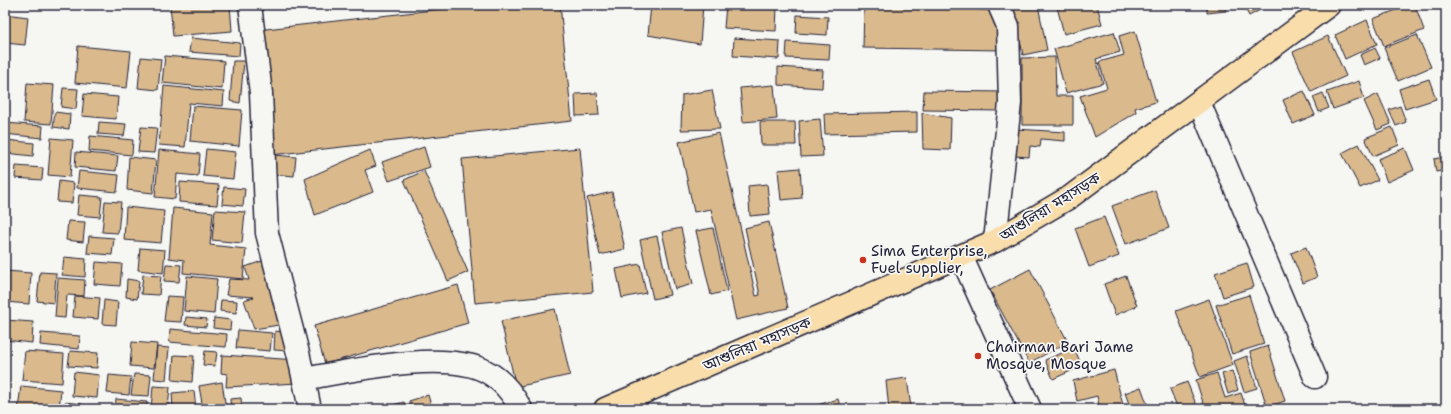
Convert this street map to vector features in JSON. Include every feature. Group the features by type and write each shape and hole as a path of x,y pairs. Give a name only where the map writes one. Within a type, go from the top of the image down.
{"highway":[{"name":"আশুলিয়া মহাসড়ক","path":"605,409 995,241 1070,197 1329,5"}],"street":[{"path":"250,5 261,93 267,233 310,409"},
{"path":"995,241 1010,103 1008,26 999,5"},
{"path":"1199,102 1315,377"},
{"path":"961,256 1030,409"},
{"path":"304,380 390,364 454,362 486,371 512,392 521,409"}],"building":[{"path":"170,5 230,5 232,31 173,36"},
{"path":"477,5 560,5 572,121 271,155 257,30"},
{"path":"651,5 703,5 700,44 648,35"},
{"path":"726,5 777,7 776,31 724,28"},
{"path":"864,5 901,5 1000,11 1003,50 863,48"},
{"path":"1013,5 1038,5 1047,50 1023,55"},
{"path":"1065,5 1097,5 1102,24 1064,34 1057,7"},
{"path":"1207,5 1226,5 1226,11 1207,13"},
{"path":"1243,5 1269,5 1249,16"},
{"path":"1409,5 1415,5 1424,30 1384,46 1373,19"},
{"path":"5,14 28,17 25,45 5,43"},
{"path":"797,15 828,17 827,35 796,33"},
{"path":"1367,20 1377,44 1345,59 1335,35"},
{"path":"1135,31 1156,102 1135,108 1136,112 1095,137 1080,96 1107,88 1099,62 1124,55 1119,36"},
{"path":"1114,32 1120,52 1096,59 1103,83 1066,93 1054,49"},
{"path":"1417,35 1431,67 1398,81 1384,48"},
{"path":"1328,36 1346,76 1311,92 1293,52"},
{"path":"191,38 240,43 239,56 189,52"},
{"path":"734,38 780,41 779,59 733,56"},
{"path":"787,42 830,45 829,60 786,58"},
{"path":"78,46 131,51 127,88 75,83"},
{"path":"1375,48 1380,58 1364,65 1360,55"},
{"path":"165,56 224,61 222,89 162,83"},
{"path":"141,57 161,59 158,90 138,88"},
{"path":"1055,57 1056,96 1073,96 1073,125 1022,125 1022,58"},
{"path":"233,61 244,61 240,103 230,101"},
{"path":"778,67 823,70 822,88 778,85"},
{"path":"1429,79 1436,99 1405,109 1399,89"},
{"path":"1359,81 1364,98 1333,109 1327,92"},
{"path":"27,83 54,85 51,124 24,122"},
{"path":"774,85 777,119 743,122 740,88"},
{"path":"164,86 224,92 223,106 189,103 185,147 159,145"},
{"path":"63,88 78,89 76,109 61,107"},
{"path":"712,90 720,129 681,130 682,95"},
{"path":"924,91 1006,92 1004,111 923,110"},
{"path":"1304,91 1315,115 1293,124 1283,100"},
{"path":"597,93 599,115 576,116 575,94"},
{"path":"1323,93 1329,108 1319,112 1313,97"},
{"path":"84,94 118,97 116,119 82,116"},
{"path":"1378,94 1391,124 1377,130 1364,101"},
{"path":"193,106 242,110 239,146 190,141"},
{"path":"1400,106 1406,122 1396,126 1389,110"},
{"path":"55,112 70,114 69,129 53,127"},
{"path":"917,112 917,132 825,134 824,114"},
{"path":"922,113 951,118 950,150 923,149"},
{"path":"820,119 823,156 801,157 799,121"},
{"path":"99,122 126,124 124,136 98,134"},
{"path":"760,122 795,122 796,145 761,145"},
{"path":"5,123 43,126 42,138 5,134"},
{"path":"141,127 157,128 154,153 138,152"},
{"path":"1392,127 1399,145 1373,156 1365,138"},
{"path":"1016,129 1065,132 1065,141 1041,139 1040,147 1030,146 1029,157 1015,156"},
{"path":"719,133 756,296 760,295 745,228 769,222 788,308 736,320 711,209 694,212 679,142"},
{"path":"90,136 133,140 132,155 89,151"},
{"path":"51,138 73,140 70,177 48,175"},
{"path":"6,140 34,143 33,156 5,153"},
{"path":"1359,144 1378,180 1360,188 1342,153"},
{"path":"424,147 430,167 389,181 382,162"},
{"path":"580,148 593,292 475,303 462,159"},
{"path":"1405,148 1414,170 1387,182 1378,159"},
{"path":"206,149 236,152 233,179 203,176"},
{"path":"159,150 200,154 198,176 177,174 175,199 155,197"},
{"path":"370,150 376,166 365,170 373,192 315,215 305,179"},
{"path":"76,152 118,156 116,171 75,167"},
{"path":"275,155 296,157 294,176 273,174"},
{"path":"129,157 156,160 153,193 127,190"},
{"path":"1446,157 1446,170 1436,172 1434,159"},
{"path":"16,166 43,168 42,180 15,178"},
{"path":"800,168 802,198 781,200 778,170"},
{"path":"79,171 119,175 117,192 77,188"},
{"path":"424,171 468,272 448,281 404,180"},
{"path":"59,181 74,183 72,203 57,202"},
{"path":"180,182 219,185 217,205 179,202"},
{"path":"767,184 770,214 750,216 748,186"},
{"path":"224,187 245,189 243,206 222,204"},
{"path":"1155,190 1169,228 1126,244 1112,206"},
{"path":"612,192 625,249 600,255 587,198"},
{"path":"79,195 102,197 100,217 77,215"},
{"path":"105,201 121,202 118,233 102,232"},
{"path":"126,207 164,211 161,243 124,240"},
{"path":"173,208 213,212 210,245 246,249 243,279 183,273 184,260 169,258"},
{"path":"215,210 245,212 242,243 212,240"},
{"path":"1104,217 1119,256 1089,267 1075,228"},
{"path":"68,221 85,222 83,242 66,240"},
{"path":"681,228 693,284 675,289 662,232"},
{"path":"713,228 727,291 711,295 696,231"},
{"path":"89,236 114,238 112,255 87,253"},
{"path":"657,236 670,295 653,299 640,240"},
{"path":"1306,247 1317,277 1303,283 1291,253"},
{"path":"140,248 165,250 163,273 138,270"},
{"path":"64,257 86,259 85,277 62,275"},
{"path":"265,260 285,324 254,329 244,300 254,297 226,295 229,279 249,280 245,267"},
{"path":"96,262 122,264 120,286 94,284"},
{"path":"1247,263 1254,287 1223,297 1215,273"},
{"path":"166,264 181,265 179,282 164,281"},
{"path":"640,264 646,293 622,298 616,269"},
{"path":"1030,269 1068,342 1029,363 990,290"},
{"path":"6,271 31,273 29,304 5,302"},
{"path":"40,272 56,273 54,303 37,301"},
{"path":"143,275 161,276 159,295 141,294"},
{"path":"187,276 217,279 214,314 184,311"},
{"path":"1126,276 1137,306 1115,315 1104,284"},
{"path":"58,278 85,280 84,296 67,295 65,318 55,317"},
{"path":"127,279 139,281 137,299 126,297"},
{"path":"458,285 468,323 325,364 314,326"},
{"path":"1249,295 1264,344 1232,354 1216,305"},
{"path":"75,296 100,298 98,319 73,317"},
{"path":"167,296 183,297 181,322 164,321"},
{"path":"1209,299 1233,365 1200,377 1176,311"},
{"path":"104,300 118,302 116,325 102,324"},
{"path":"221,300 237,301 236,313 220,311"},
{"path":"555,309 570,375 516,387 501,321"},
{"path":"186,317 207,319 206,327 185,325"},
{"path":"214,318 231,320 230,330 213,328"},
{"path":"5,320 33,322 32,343 5,340"},
{"path":"170,329 227,334 226,347 169,342"},
{"path":"238,330 272,333 270,351 236,348"},
{"path":"275,331 290,333 289,351 274,350"},
{"path":"41,333 80,336 79,349 40,345"},
{"path":"132,342 157,344 154,368 130,366"},
{"path":"1268,346 1285,401 1267,407 1250,352"},
{"path":"157,347 169,348 166,380 154,379"},
{"path":"1074,348 1082,366 1053,379 1045,360"},
{"path":"25,351 64,354 62,383 22,380"},
{"path":"70,351 98,353 97,368 68,366"},
{"path":"205,351 217,352 215,366 203,365"},
{"path":"174,355 194,356 192,382 172,380"},
{"path":"222,355 297,360 298,383 226,387 227,374 221,373"},
{"path":"1247,356 1257,388 1244,392 1234,361"},
{"path":"1114,370 1124,409 1100,409 1097,396 1077,401 1073,381"},
{"path":"1232,371 1238,390 1228,394 1222,374"},
{"path":"74,372 99,375 97,398 72,396"},
{"path":"1217,373 1225,398 1241,393 1246,409 1205,409 1196,380"},
{"path":"134,374 151,375 149,396 131,395"},
{"path":"109,375 131,377 129,395 107,393"},
{"path":"907,378 911,408 889,409 886,381"},
{"path":"222,382 226,409 203,409 199,386"},
{"path":"1187,382 1198,409 1178,409 1170,389"},
{"path":"21,386 61,390 59,409 18,409"},
{"path":"153,386 170,387 168,409 151,409"},
{"path":"1141,387 1149,409 1131,409 1125,393"},
{"path":"194,391 196,409 173,409 172,393"},
{"path":"428,395 432,409 411,409 409,401"},
{"path":"241,398 242,409 231,409 230,399"},
{"path":"116,399 147,402 147,409 115,409"},
{"path":"838,399 841,409 815,409 814,406"},
{"path":"65,402 82,404 81,409 65,409"},
{"path":"404,402 406,409 378,409"}],"place":[{"name":"Sima Enterprise, Fuel supplier,","path":"863,260"},
{"name":"Chairman Bari Jame Mosque, Mosque","path":"978,356"}]}
